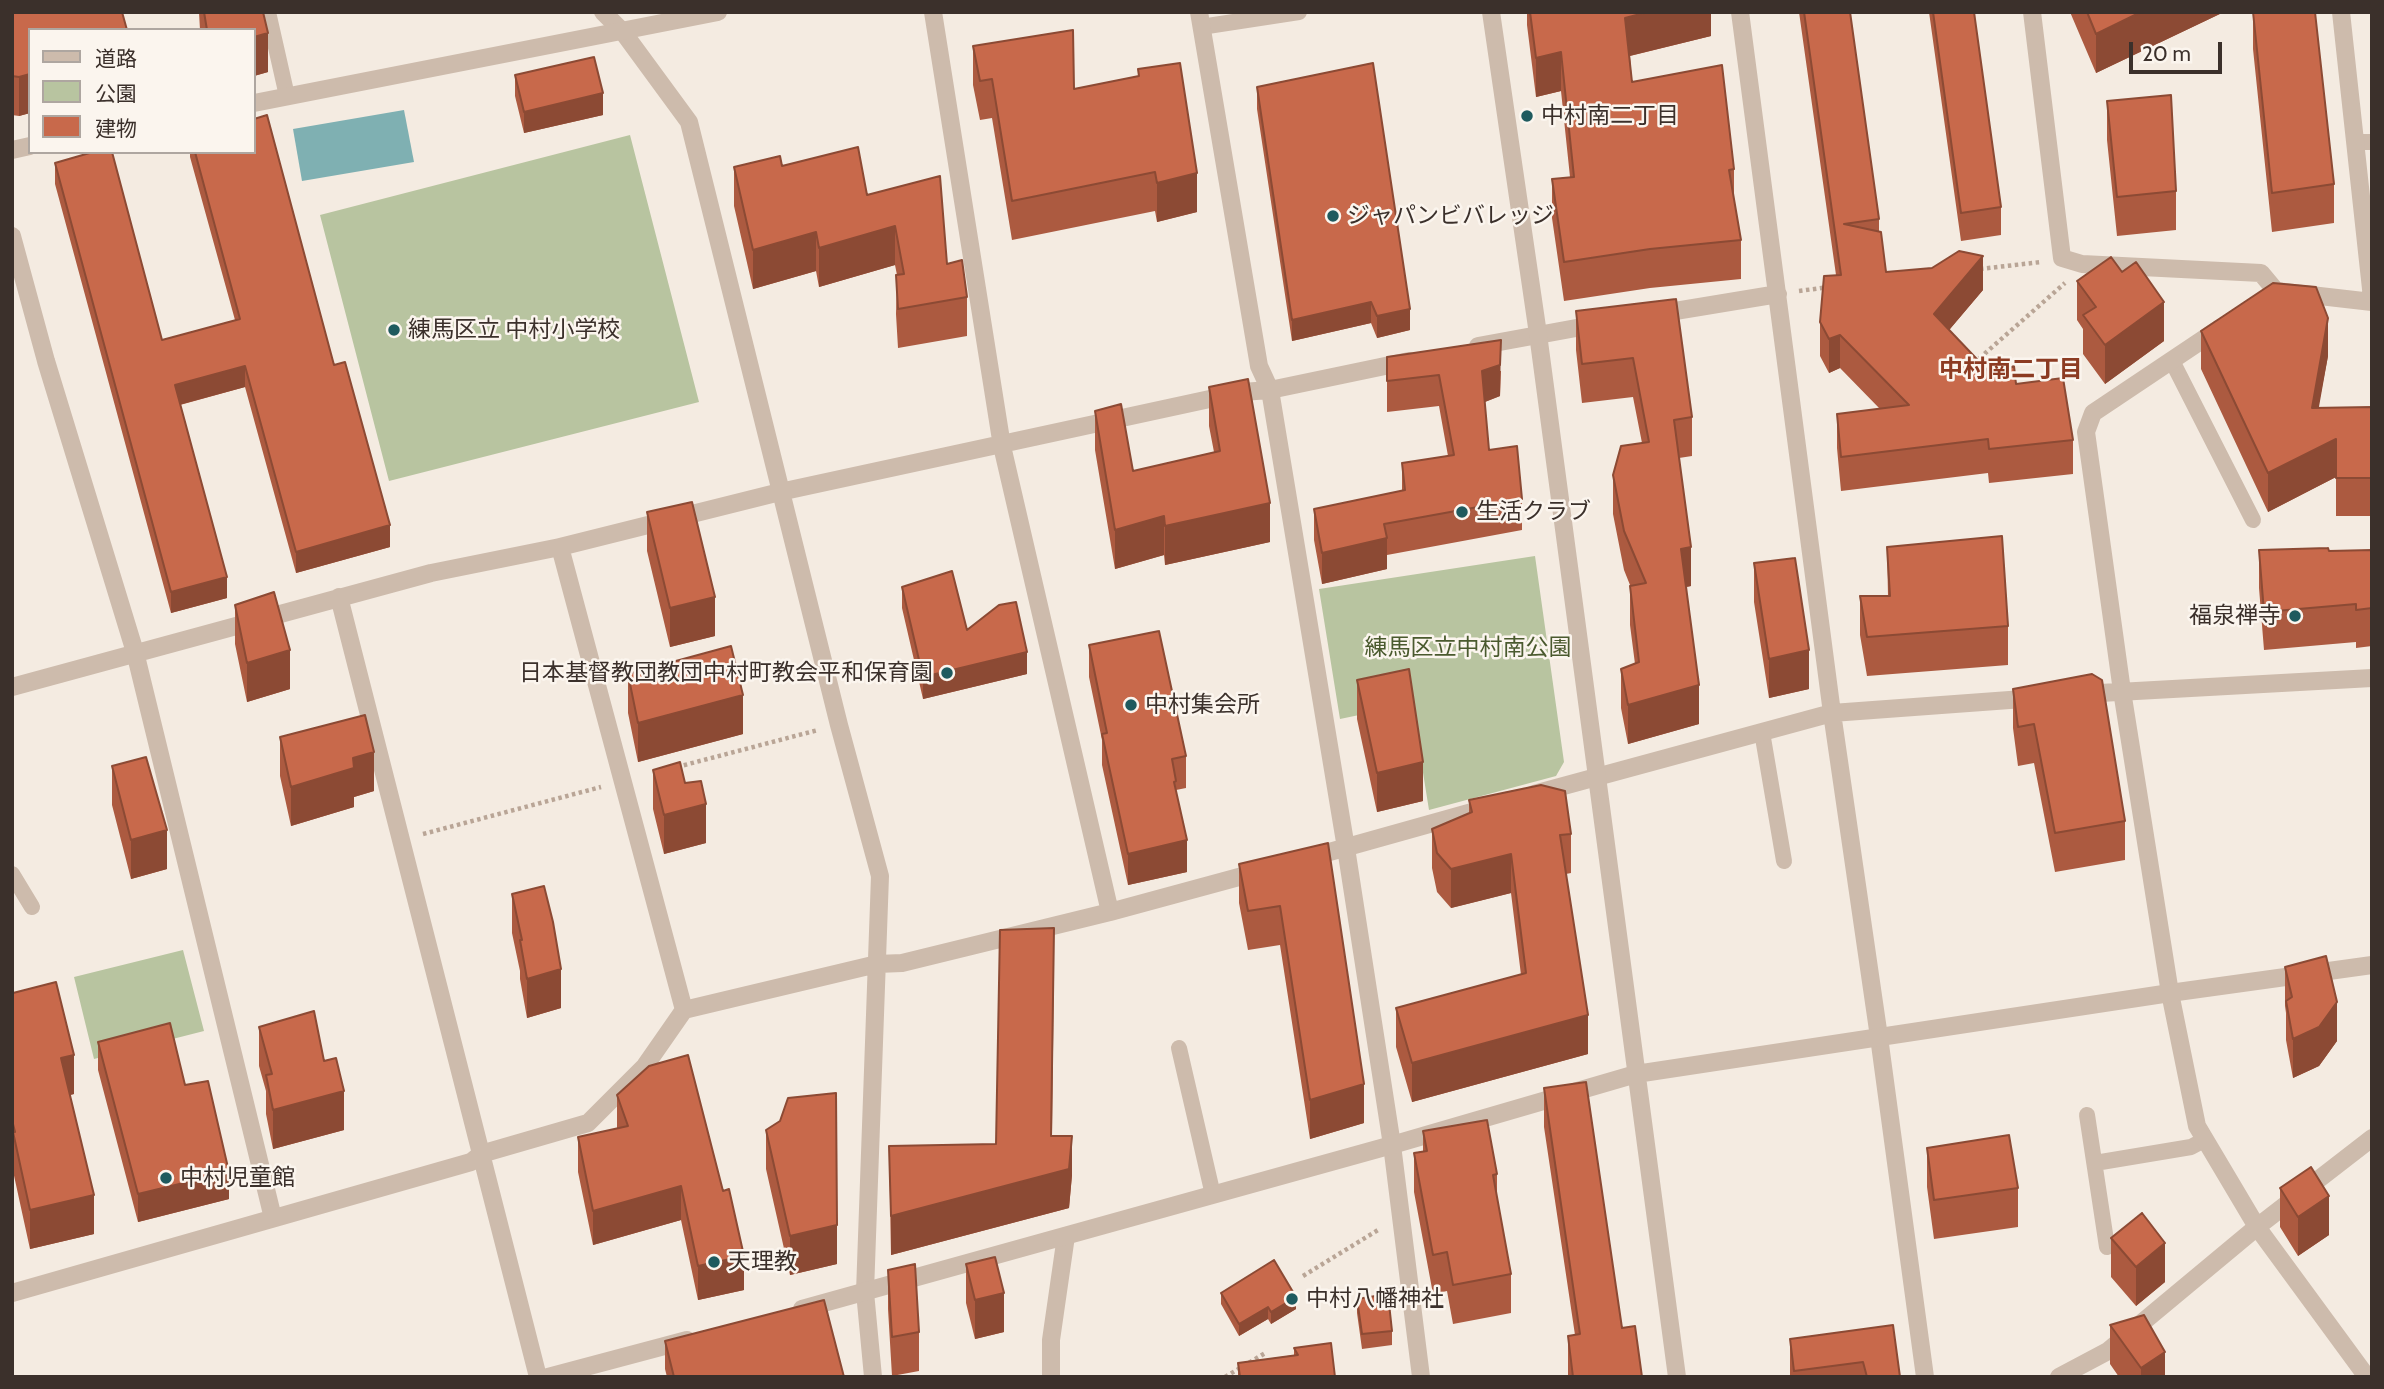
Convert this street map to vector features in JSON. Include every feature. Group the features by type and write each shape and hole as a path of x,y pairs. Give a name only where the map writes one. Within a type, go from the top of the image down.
{"street":[{"path":"603,12 623,32 690,122 780,492 880,876 865,1292 873,1377"},
{"path":"256,103 718,12"},
{"path":"933,12 1002,446 1110,912"},
{"path":"1491,12 1538,334 1677,1377"},
{"path":"1740,12 1832,713 1925,1377"},
{"path":"2032,12 2062,258 2082,264 2261,273 2271,294 2372,300 2363,142 2341,12"},
{"path":"1200,20 1259,366 1270,390 1346,848 1392,1145 1421,1377"},
{"path":"12,236 46,361 135,652 273,1218"},
{"path":"1644,316 1778,294"},
{"path":"2235,318 2093,413 2086,432 2122,691 2170,993 2197,1126 2257,1227 2367,1377"},
{"path":"1457,351 1618,321"},
{"path":"12,687 432,573 560,547 780,492 1242,392 1270,390 1430,356"},
{"path":"560,547 684,1010"},
{"path":"339,597 538,1377"},
{"path":"12,1293 471,1162 481,1154 588,1123 645,1066 684,1010 877,964 902,963 1110,912 1832,713 2122,691 2372,678"},
{"path":"789,1312 1392,1145 1636,1074 2372,965"},
{"path":"2059,1377 2108,1351 2257,1227 2372,1138"},
{"path":"1051,1377 1051,1340 1066,1236"},
{"path":"548,1377 709,1334"}],"lane":[{"path":"268,12 287,96"},
{"path":"1200,20 1299,12"},
{"path":"2172,361 2253,520"},
{"path":"1762,732 1784,861"},
{"path":"12,874 32,907"},
{"path":"1179,1048 1213,1195"},
{"path":"2087,1115 2107,1247"},
{"path":"2095,1163 2191,1147 2204,1140"}],"path":[{"path":"1968,270 2050,261"},
{"path":"1969,368 2070,278 2058,277"},
{"path":"1778,294 1832,287"},
{"path":"1303,1276 1400,1217"},
{"path":"1225,1377 1267,1352"}],"green space":[{"path":"630,135 699,402 389,481 320,215"},
{"name":"練馬区立中村南公園","path":"1535,556 1564,762 1556,776 1429,810 1412,704 1340,719 1319,589"},
{"path":"183,950 204,1031 94,1059 74,977"}],"water":[{"path":"404,110 414,162 302,181 293,129"}],"building":[{"path":"12,12 122,12 126,28 28,28 28,75 12,76"},
{"path":"204,12 263,12 268,33 256,36 256,28 207,28"},
{"path":"1530,12 1648,12 1625,18 1632,82 1722,65 1734,169 1729,170 1741,240 1650,249 1564,262 1552,179 1574,177 1561,52 1536,58"},
{"path":"1804,12 1850,12 1879,219 1844,224 1881,232 1886,272 1932,268 1959,251 1983,256 1934,314 1993,376 2014,366 2016,384 2063,378 2073,440 1989,449 1988,439 1841,457 1837,414 1909,405 1840,335 1829,339 1820,322 1824,276 1841,275"},
{"path":"1933,12 1974,12 2001,207 1961,213"},
{"path":"2087,12 2141,12 2096,34"},
{"path":"2253,12 2315,12 2334,184 2272,193"},
{"path":"1073,30 1074,89 1139,76 1138,69 1180,63 1197,173 1157,183 1155,172 1012,201 992,79 980,81 973,46"},
{"path":"594,57 603,93 524,112 515,75"},
{"name":"ジャパンビバレッジ","path":"1373,63 1410,309 1377,316 1371,302 1292,320 1257,87"},
{"path":"2171,95 2176,191 2117,197 2107,101"},
{"path":"267,115 334,365 345,362 390,525 296,552 245,366 175,385 227,577 171,592 55,163 86,154 113,154 162,340 240,319 196,154 256,154 256,118"},
{"path":"858,147 867,195 940,176 947,264 962,260 967,297 898,309 896,275 904,274 895,226 819,248 816,232 753,250 734,167 780,156 782,166"},
{"path":"2111,257 2122,272 2136,262 2164,302 2105,345 2083,315 2096,307 2077,281"},
{"path":"2273,283 2316,287 2328,318 2312,408 2372,407 2372,478 2336,478 2336,439 2268,473 2201,331"},
{"path":"1676,299 1692,417 1674,420 1691,547 1681,549 1699,685 1628,705 1621,669 1639,662 1630,586 1646,583 1624,531 1613,475 1621,446 1649,442 1633,358 1582,364 1576,311"},
{"path":"1501,340 1500,365 1482,371 1489,450 1517,446 1522,499 1384,524 1387,538 1322,553 1314,509 1405,490 1402,463 1454,455 1439,375 1387,381 1387,357"},
{"path":"1248,379 1270,503 1165,526 1164,516 1115,530 1095,411 1121,404 1133,471 1220,451 1209,387"},
{"path":"692,502 715,597 670,608 647,512"},
{"path":"2002,536 2008,626 1867,637 1860,596 1890,596 1887,547"},
{"path":"2328,548 2329,551 2372,550 2372,608 2356,610 2356,604 2264,612 2259,550"},
{"path":"1795,558 1809,650 1769,659 1754,563"},
{"path":"952,571 967,630 999,605 1016,602 1027,652 923,677 902,587"},
{"path":"274,592 290,650 247,663 235,605"},
{"path":"1159,631 1186,756 1172,759 1174,782 1187,840 1128,854 1102,734 1107,733 1089,645"},
{"path":"731,646 743,695 638,723 628,674"},
{"path":"1409,669 1423,762 1377,773 1357,680"},
{"path":"2092,674 2102,680 2125,821 2055,833 2034,724 2018,727 2013,689"},
{"path":"365,715 374,752 353,758 354,768 291,787 280,737"},
{"path":"146,757 167,830 131,840 112,766"},
{"path":"680,762 685,783 701,781 706,804 664,815 653,770"},
{"path":"1541,785 1565,791 1571,834 1560,835 1588,1015 1412,1063 1396,1008 1526,973 1511,854 1451,869 1437,853 1432,829 1472,812 1469,800"},
{"path":"1328,843 1364,1084 1310,1100 1280,906 1248,911 1239,864"},
{"path":"544,886 561,969 527,979 512,894"},
{"path":"1054,928 1051,1136 1072,1136 1069,1169 891,1216 889,1146 996,1144 1000,930"},
{"path":"2326,956 2337,1002 2319,1027 2293,1039 2286,1001 2292,997 2285,967"},
{"path":"56,982 74,1055 61,1058 94,1195 30,1210 12,1120 12,989 13,993"},
{"path":"314,1011 324,1061 336,1058 344,1091 273,1110 266,1075 272,1074 259,1027"},
{"path":"170,1023 185,1085 208,1081 229,1172 138,1194 98,1042"},
{"path":"688,1055 723,1191 729,1189 744,1256 698,1266 681,1186 593,1211 578,1137 628,1126 617,1095 649,1066"},
{"path":"1586,1082 1622,1328 1635,1326 1642,1377 1573,1377 1568,1336 1580,1334 1544,1088"},
{"path":"836,1093 837,1225 790,1236 766,1130 780,1121 788,1098"},
{"path":"1487,1120 1497,1174 1493,1175 1511,1274 1453,1285 1447,1252 1433,1255 1414,1153 1427,1151 1423,1131"},
{"path":"2009,1135 2018,1188 1934,1200 1927,1148"},
{"path":"2311,1167 2329,1196 2298,1217 2280,1188"},
{"path":"2142,1213 2165,1243 2136,1267 2111,1238"},
{"path":"995,1257 1004,1293 975,1300 966,1264"},
{"path":"1274,1260 1296,1297 1271,1312 1268,1307 1239,1324 1221,1293"},
{"path":"915,1264 919,1332 892,1337 888,1270"},
{"path":"1388,1294 1392,1331 1362,1334 1357,1299"},
{"path":"824,1300 844,1377 674,1377 665,1341"},
{"path":"2144,1315 2165,1352 2141,1368 2110,1325"},
{"path":"1893,1325 1900,1377 1867,1377 1863,1362 1794,1371 1790,1339"},
{"path":"1331,1343 1335,1377 1240,1377 1238,1363 1298,1355 1294,1348"}],"place":[{"name":"中村南二丁目","path":"1527,116"},
{"name":"ジャパンビバレッジ","path":"1333,216"},
{"name":"練馬区立 中村小学校","path":"394,330"},
{"name":"生活クラブ","path":"1462,512"},
{"name":"福泉禅寺","path":"2295,616"},
{"name":"日本基督教団教団中村町教会平和保育園","path":"947,673"},
{"name":"中村集会所","path":"1131,705"},
{"name":"中村児童館","path":"166,1178"},
{"name":"天理教","path":"714,1262"},
{"name":"中村八幡神社","path":"1292,1299"}],"district":[{"name":"中村南二丁目","path":"2011,370"}]}
